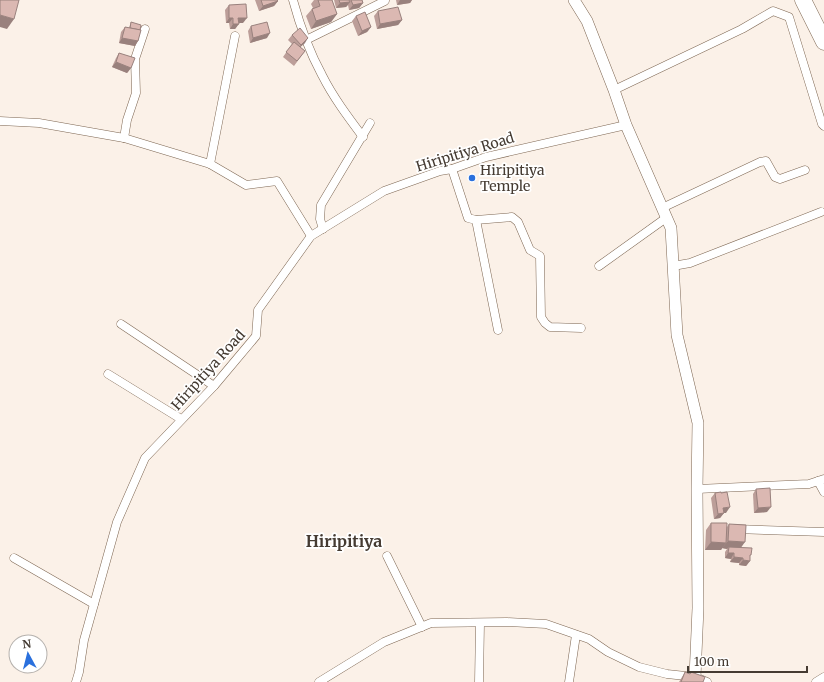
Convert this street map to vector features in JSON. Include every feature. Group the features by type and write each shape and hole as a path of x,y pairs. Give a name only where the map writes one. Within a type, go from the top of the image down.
{"highway":[{"path":"803,0 824,42"},
{"path":"815,0 824,18"}],"street":[{"path":"294,0 299,22 322,75 342,110 362,137"},
{"path":"306,40 385,0"},
{"path":"574,0 587,21 626,125 671,228 677,335 698,424 697,489 702,528 695,677"},
{"path":"614,90 742,29 773,12 789,17 822,124 824,126"},
{"path":"124,138 126,120 136,93 135,59 145,29"},
{"path":"210,164 235,36"},
{"path":"0,121 39,123 124,138 210,164 246,185 277,182 311,236"},
{"path":"323,229 320,219 322,205 370,123"},
{"name":"Hiripitiya Road","path":"76,682 84,640 117,522 145,458 214,386 256,336 258,310 311,236 384,191 440,171 452,169 486,157 626,125"},
{"path":"599,266 664,213 760,162 766,161 775,177 780,179 805,170"},
{"path":"452,169 468,218 476,220 512,217 518,222 530,250 540,256 542,317 545,323 550,327 581,328"},
{"path":"673,266 690,263 821,212"},
{"path":"476,220 498,330"},
{"path":"121,324 214,386"},
{"path":"108,374 181,419"},
{"path":"697,489 809,484 821,480 824,492"},
{"path":"730,529 824,532"},
{"path":"388,556 422,627"},
{"path":"14,558 94,604"},
{"path":"319,682 384,642 431,623 507,622 546,624 589,639 608,652 639,667 667,674 695,677 707,682"},
{"path":"479,682 480,623"},
{"path":"569,682 576,635"},
{"path":"816,682 824,677"}],"building":[{"path":"0,0 19,0 14,19 0,15"},
{"path":"261,0 277,0 278,1 263,6"},
{"path":"318,0 332,0 337,14 316,21 312,9 320,6"},
{"path":"339,0 349,0 350,2 340,3"},
{"path":"351,0 362,0 363,3 353,5"},
{"path":"246,4 247,18 238,18 239,24 233,24 233,18 229,18 229,5"},
{"path":"398,7 402,20 380,24 378,11"},
{"path":"365,12 371,27 362,31 356,16"},
{"path":"131,22 141,25 140,30 130,28"},
{"path":"267,22 270,33 253,38 251,26"},
{"path":"125,27 141,30 138,41 122,38"},
{"path":"300,28 308,38 301,45 292,35"},
{"path":"294,42 305,51 297,61 286,52"},
{"path":"119,53 135,58 131,68 116,62"},
{"path":"770,488 771,507 758,508 756,489"},
{"path":"727,492 730,507 723,508 724,513 718,514 715,493"},
{"path":"711,523 727,523 726,543 711,542"},
{"path":"729,524 746,525 745,542 728,541"},
{"path":"729,547 752,548 750,561 743,560 743,558 734,557 734,553 728,553"},
{"path":"685,672 690,674 691,672 705,677 703,682 681,682"}],"place":[{"name":"Hiripitiya Temple","path":"472,178"}],"district":[{"name":"Hiripitiya","path":"344,541"}]}
